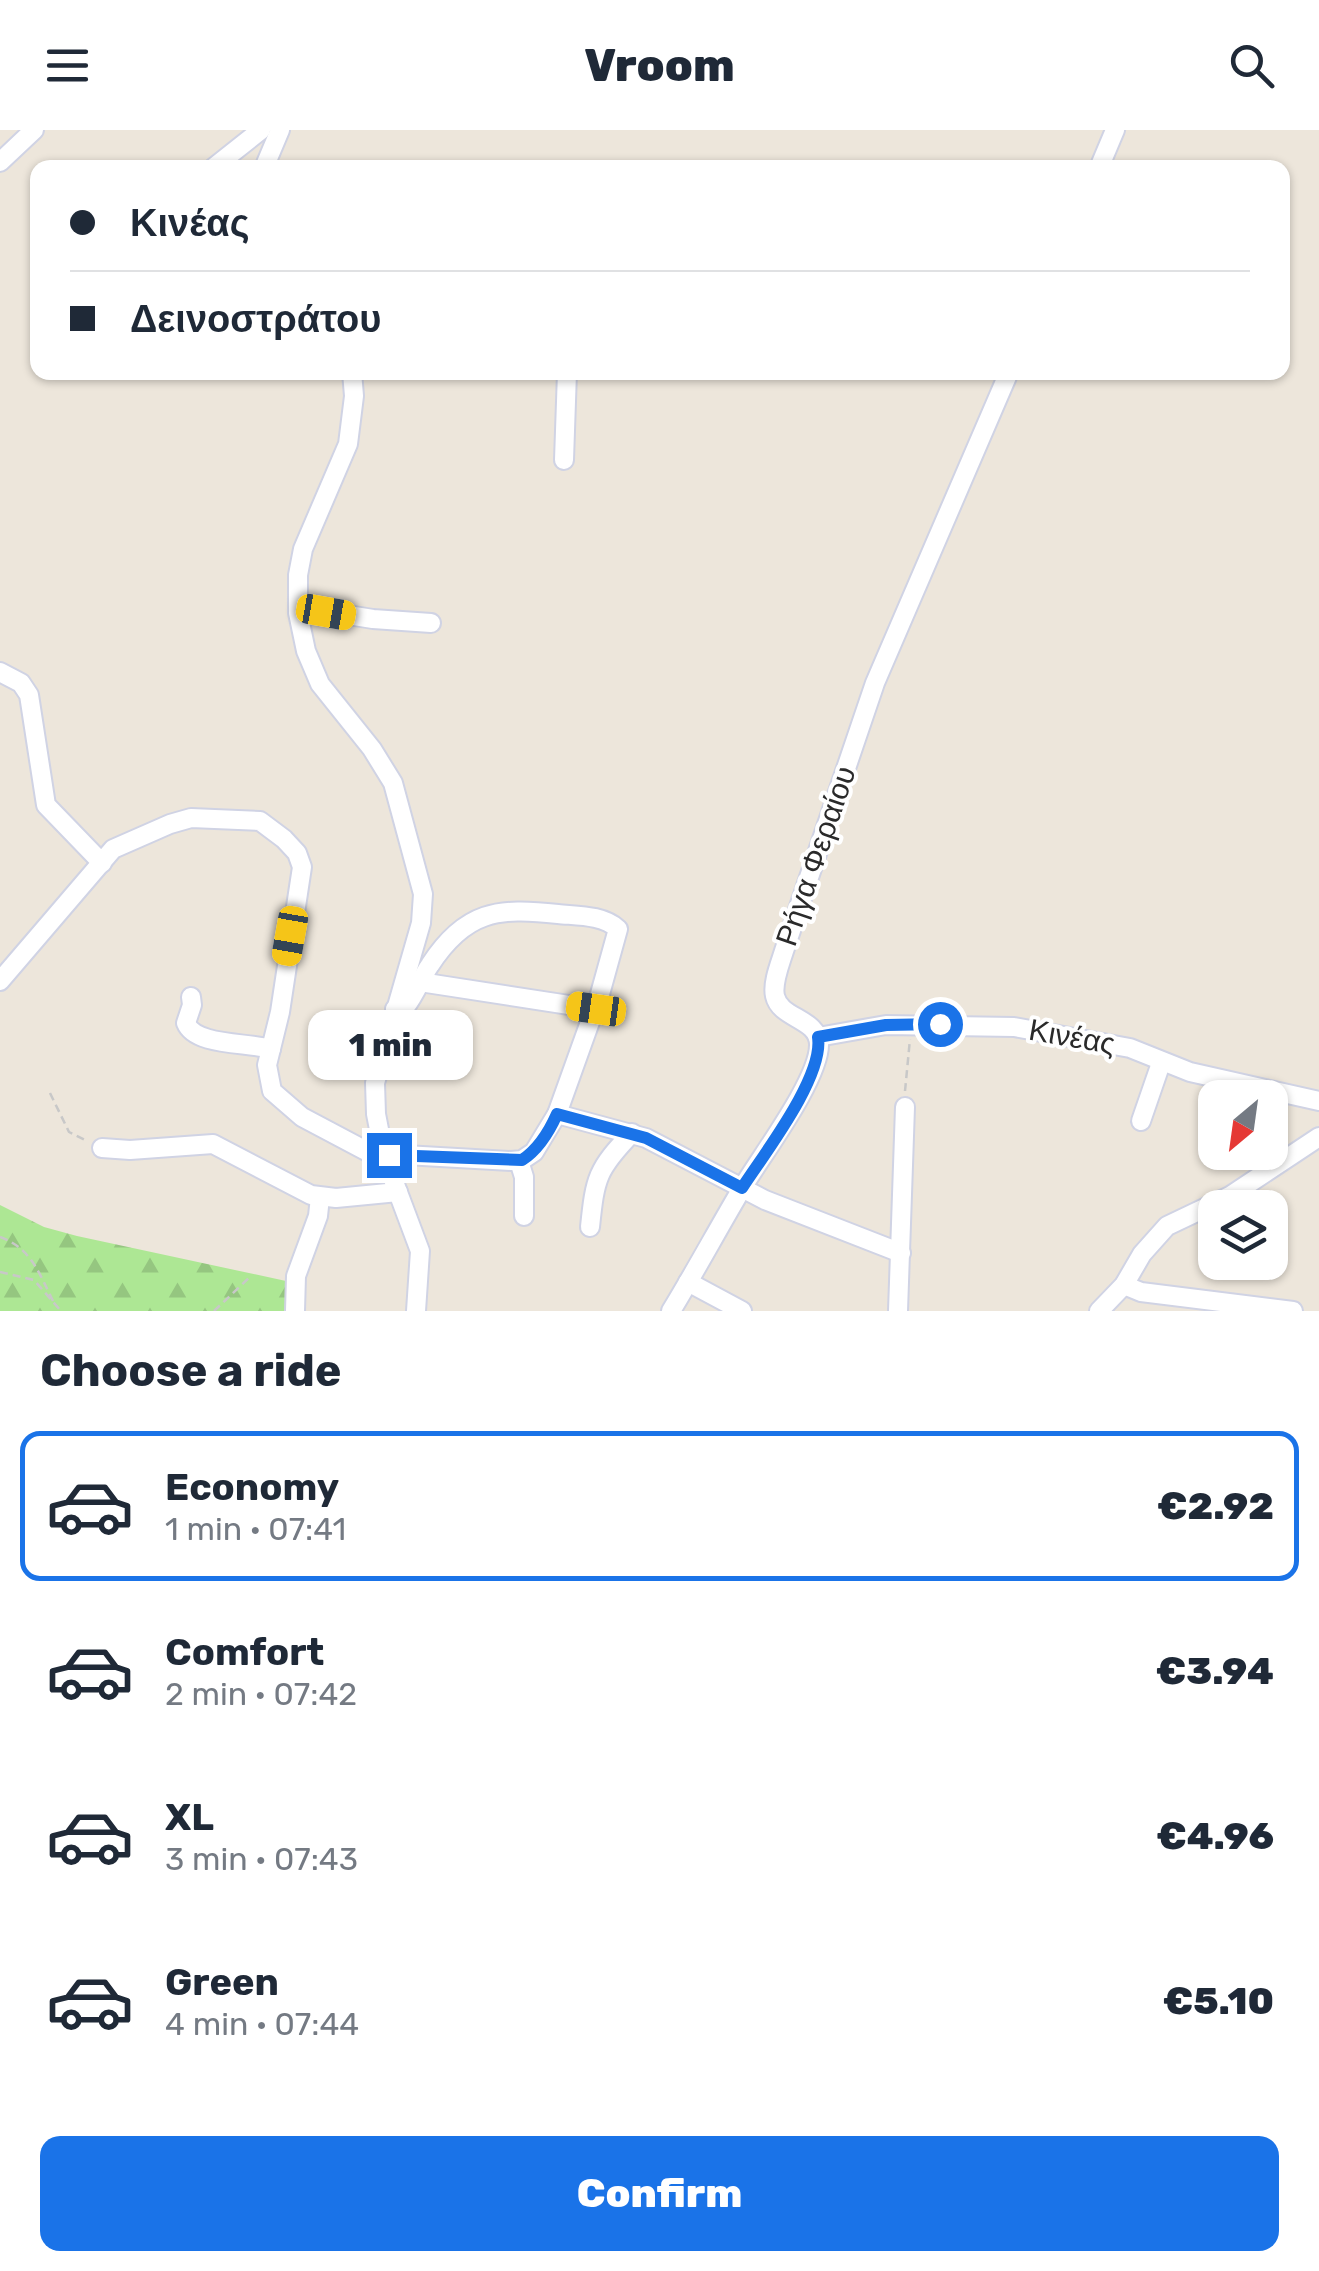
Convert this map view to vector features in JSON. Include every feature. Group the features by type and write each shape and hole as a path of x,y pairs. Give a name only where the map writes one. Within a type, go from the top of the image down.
{"street":[{"path":"0,162 34,130"},
{"path":"223,160 260,130"},
{"path":"267,160 280,130"},
{"path":"1102,160 1115,130"},
{"path":"353,380 348,444 303,549 298,607 315,675 372,749 392,783 420,876 423,915 375,1083 384,1155 421,1259 416,1311"},
{"path":"564,460 567,380"},
{"name":"Ρήγα Φεραίου","path":"818,1037 780,1007 775,998 774,988 794,915 875,683 1006,380"},
{"path":"298,607 431,623"},
{"path":"0,672 21,682 31,701 46,805 102,863"},
{"path":"0,981 33,946 53,915 118,845 191,818 267,824 284,838 301,861 302,876 267,1078 281,1101 302,1118 370,1153 520,1160 534,1152 557,1114 596,1009 618,928 595,918 537,912 507,911 480,916 448,942 405,1008 395,1009"},
{"path":"420,982 596,1009"},
{"path":"190,997 192,1005 186,1023 194,1034 204,1039 271,1048"},
{"name":"Κινέας","path":"818,1037 872,1027 1014,1027 1130,1048 1160,1063 1210,1078 1319,1100"},
{"path":"671,1311 808,1079 818,1053 818,1037"},
{"path":"1142,1121 1160,1063"},
{"path":"898,1311 905,1107"},
{"path":"557,1114 656,1142 742,1188 901,1253"},
{"path":"590,1227 596,1179 608,1159 632,1134"},
{"path":"1099,1311 1124,1285 1142,1254 1167,1226 1230,1196 1319,1137"},
{"path":"102,1148 130,1150 213,1144 302,1192 320,1197 398,1192"},
{"path":"520,1160 524,1216"},
{"path":"296,1311 296,1276 318,1216 320,1197"},
{"path":"688,1282 742,1311"},
{"path":"1124,1285 1141,1292 1294,1311"}],"path":[{"path":"905,1107 911,1026"},
{"path":"50,1092 69,1132 102,1148"},
{"path":"0,1238 20,1244 53,1301"},
{"path":"0,1272 34,1280 61,1311"},
{"path":"214,1311 252,1276"}],"green space":[{"path":"0,1205 44,1227 77,1236 286,1281 288,1311 0,1311"}],"route":[{"path":"389,1155 522,1160 534,1152 557,1114 656,1142 742,1188 808,1079 818,1053 818,1037 886,1025 940,1024"}]}
